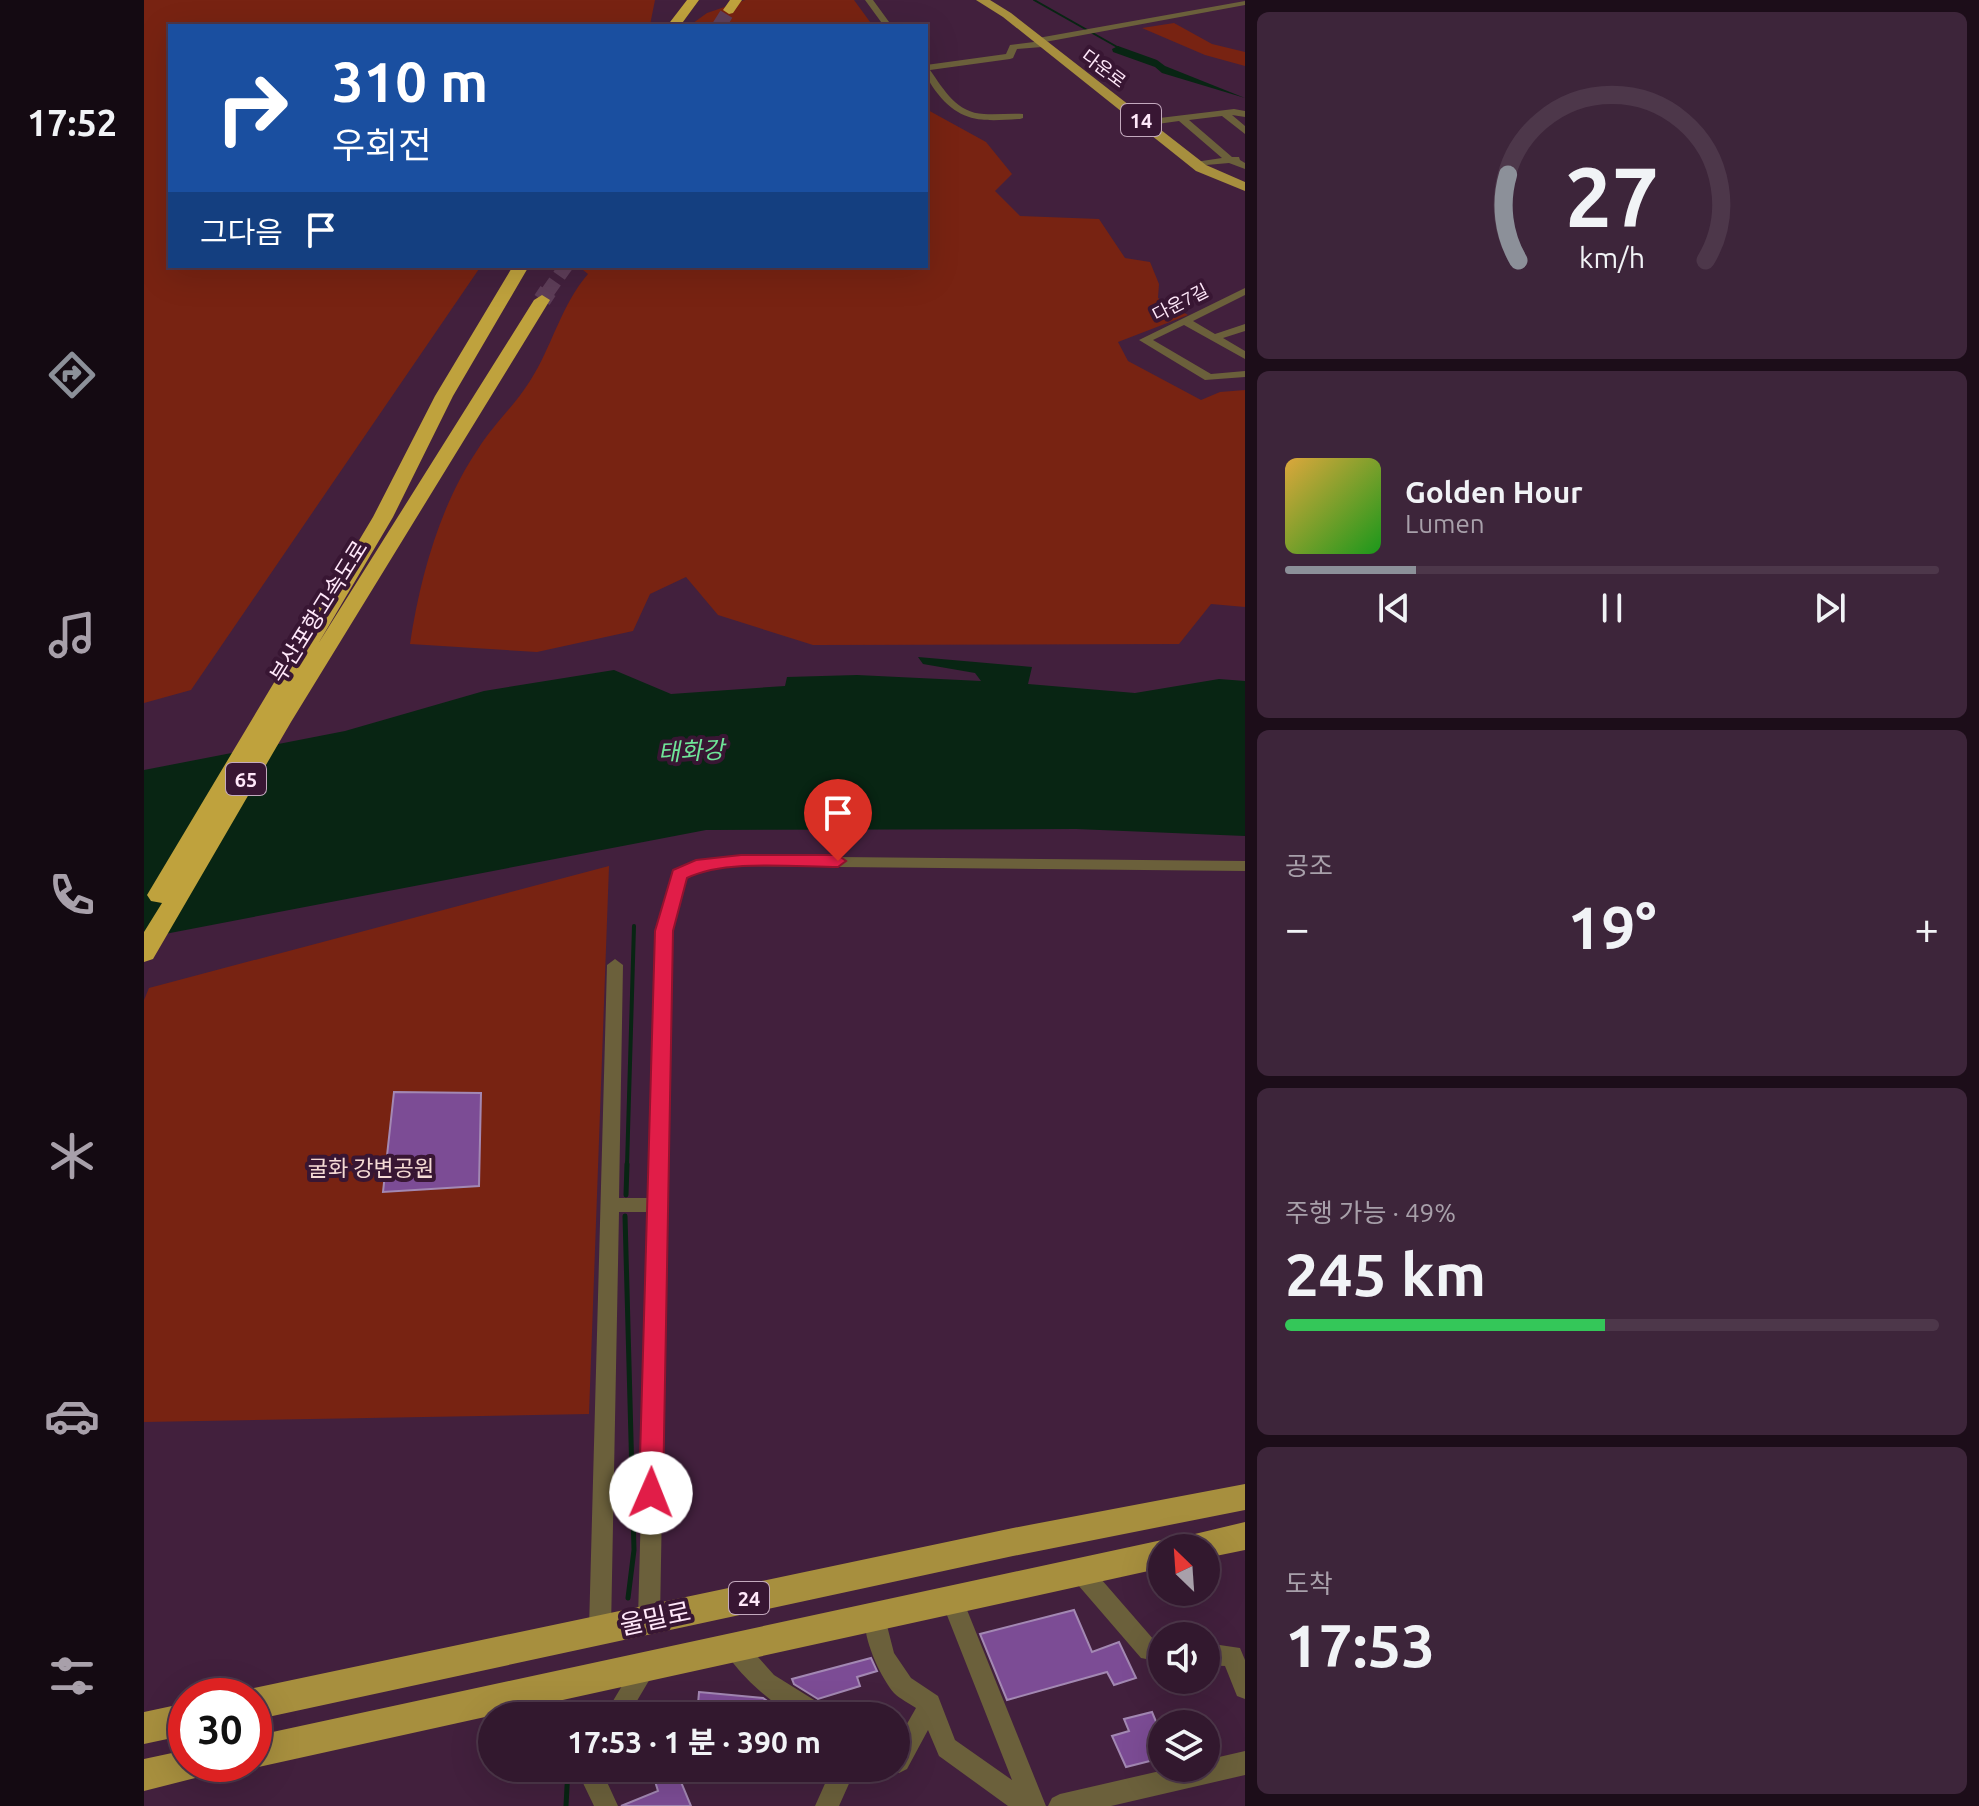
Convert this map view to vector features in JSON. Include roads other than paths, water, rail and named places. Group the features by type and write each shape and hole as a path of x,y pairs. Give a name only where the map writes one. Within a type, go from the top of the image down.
{"highway":[{"path":"675,24 693,0"},
{"name":"부산포항고속도로","path":"144,921 327,606 383,517 444,396 520,268"},
{"name":"부산포항고속도로","path":"144,953 280,722 542,300"}],"main road":[{"name":"다운로","path":"982,0 1007,15 1198,164 1245,187"},
{"name":"울밀로","path":"272,1700 1013,1542 1245,1497"},
{"path":"1220,1541 1245,1536"},
{"name":"울밀로","path":"272,1748 1148,1557"},
{"path":"144,1728 168,1723"},
{"path":"144,1775 168,1770"}],"street":[{"path":"869,0 887,24"},
{"path":"928,70 1010,56 1013,47 1064,36 1245,3"},
{"path":"928,73 954,110 962,115 975,118 1020,116"},
{"path":"1143,123 1224,113 1245,114"},
{"path":"1224,113 1245,131"},
{"path":"1182,119 1230,160 1245,166"},
{"path":"1198,164 1245,157"},
{"name":"다운7길","path":"1245,291 1145,340 1209,378 1245,374"},
{"path":"1184,320 1245,356"},
{"path":"1214,338 1245,327"},
{"path":"649,1619 664,931 679,875 696,866 741,861 1245,866"},
{"path":"600,1629 612,1205 615,965"},
{"path":"612,1205 658,1205"},
{"path":"1080,1571 1148,1649"},
{"path":"952,1600 1031,1806"},
{"path":"875,1617 884,1657 903,1686 930,1704 947,1748 1031,1806"},
{"path":"734,1647 766,1683 797,1702"},
{"path":"1220,1655 1232,1656 1245,1688"},
{"path":"624,1702 646,1667"},
{"path":"910,1741 930,1704"},
{"path":"1060,1806 1245,1763"},
{"path":"595,1782 606,1806"},
{"path":"827,1806 838,1782"}],"water":[{"path":"1118,46 1245,98 1162,73 1155,67 1113,52 1112,49"},
{"name":"태화강","path":"918,657 1032,667 1028,684 1135,693 1219,679 1245,681 1245,836 1076,829 706,830 144,938 144,770 345,731 484,691 614,670 671,694 785,686 787,677 857,675 981,681 975,673 923,664"}],"waterway":[{"path":"1034,0 1119,48"},
{"path":"627,1166 634,926"},
{"path":"626,1195 627,1164"},
{"path":"625,1216 634,1550 628,1598"},
{"path":"566,1806 567,1782"}],"tunnel":[{"path":"720,24 729,10"},
{"path":"547,293 565,268"},
{"path":"542,300 548,291"}],"park label":[{"name":"굴화 강변공원","path":"371,1167"}]}
